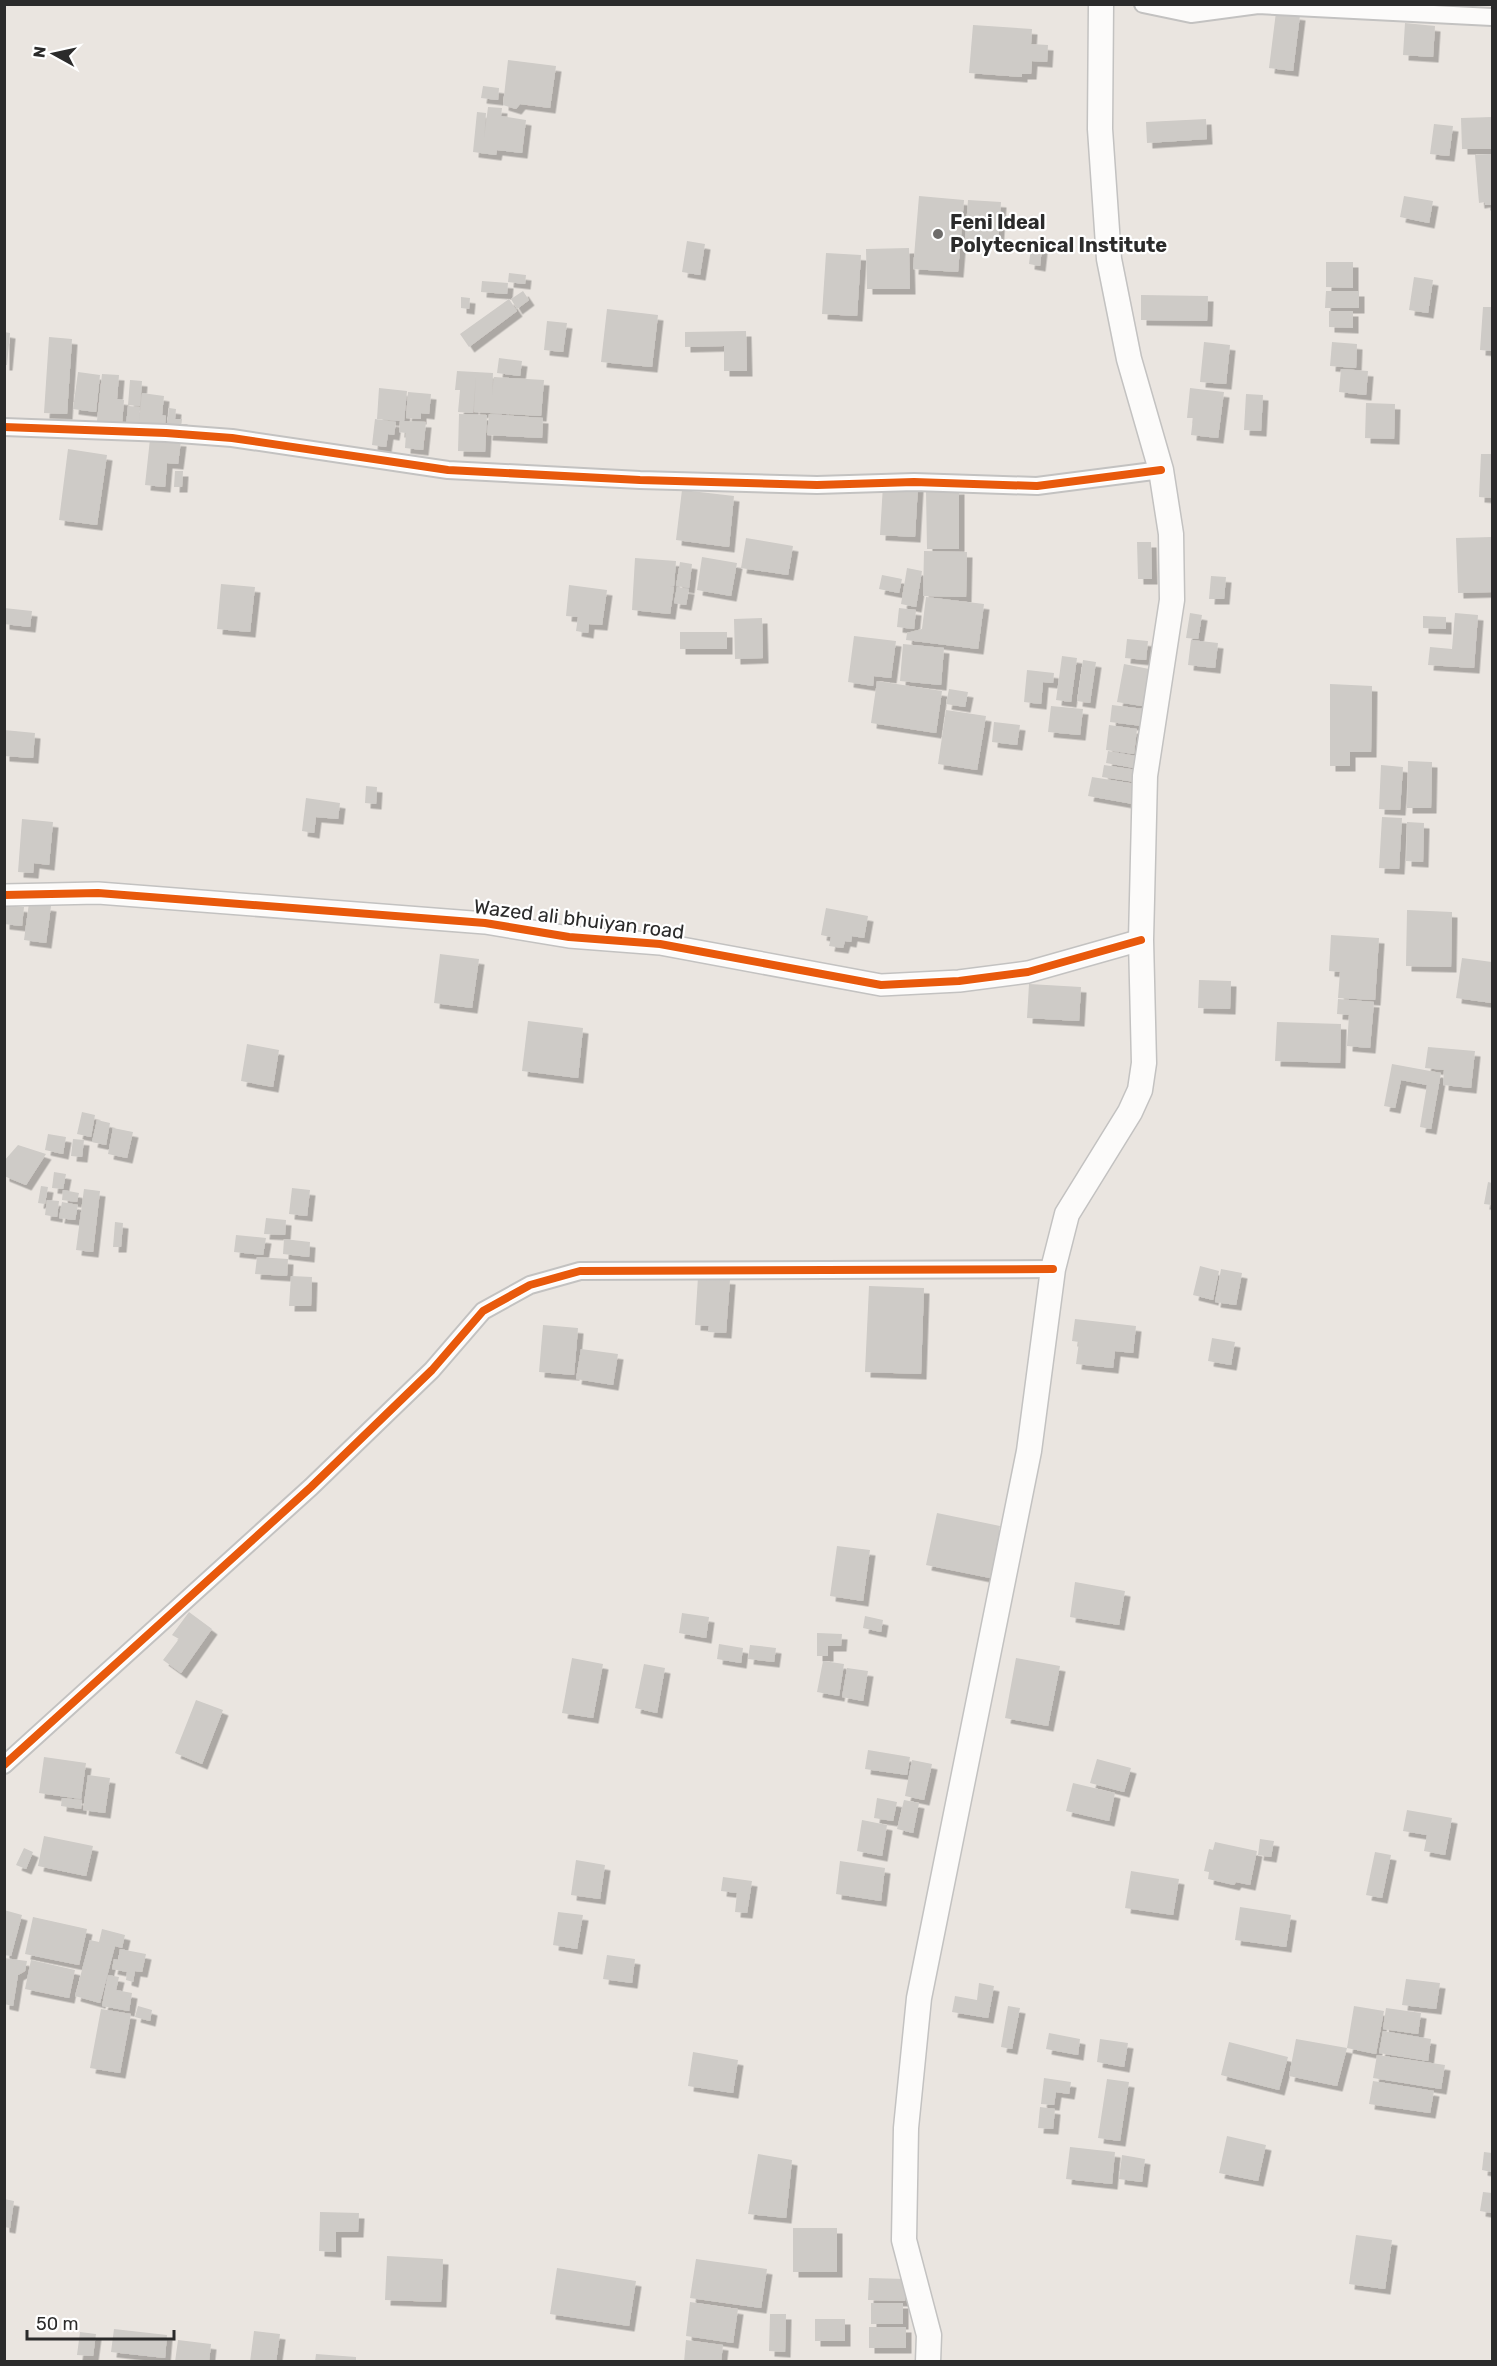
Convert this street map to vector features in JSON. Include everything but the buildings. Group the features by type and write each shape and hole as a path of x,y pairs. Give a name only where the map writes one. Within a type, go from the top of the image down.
{"main road":[{"path":"928,2361 929,2335 904,2240 906,2128 919,1998 1029,1451 1053,1269 1067,1214 1130,1112 1140,1090 1144,1063 1141,940 1145,776 1172,600 1171,534 1161,470 1129,358 1109,259 1100,129 1101,4"}],"street":[{"path":"1143,4 1191,14 1258,5 1492,17"},
{"path":"4,427 166,433 232,438 448,470 640,480 817,485 914,482 1037,486 1161,470"},
{"name":"Wazed ali bhuiyan road","path":"4,895 98,894 485,923 569,937 660,944 881,985 959,981 1028,972 1141,940"},
{"path":"4,1765 311,1487 432,1370 483,1311 531,1285 580,1270 1053,1269"}],"cycle path":[{"path":"4,427 166,433 232,438 448,470 640,480 817,485 914,482 1037,486 1161,470"},
{"path":"4,895 98,893 485,923 569,937 660,944 881,985 959,981 1028,972 1141,940"},
{"path":"4,1765 311,1487 432,1370 483,1311 530,1285 580,1271 1053,1269"}],"place":[{"name":"Feni Ideal Polytecnical Institute","path":"938,234"}]}
